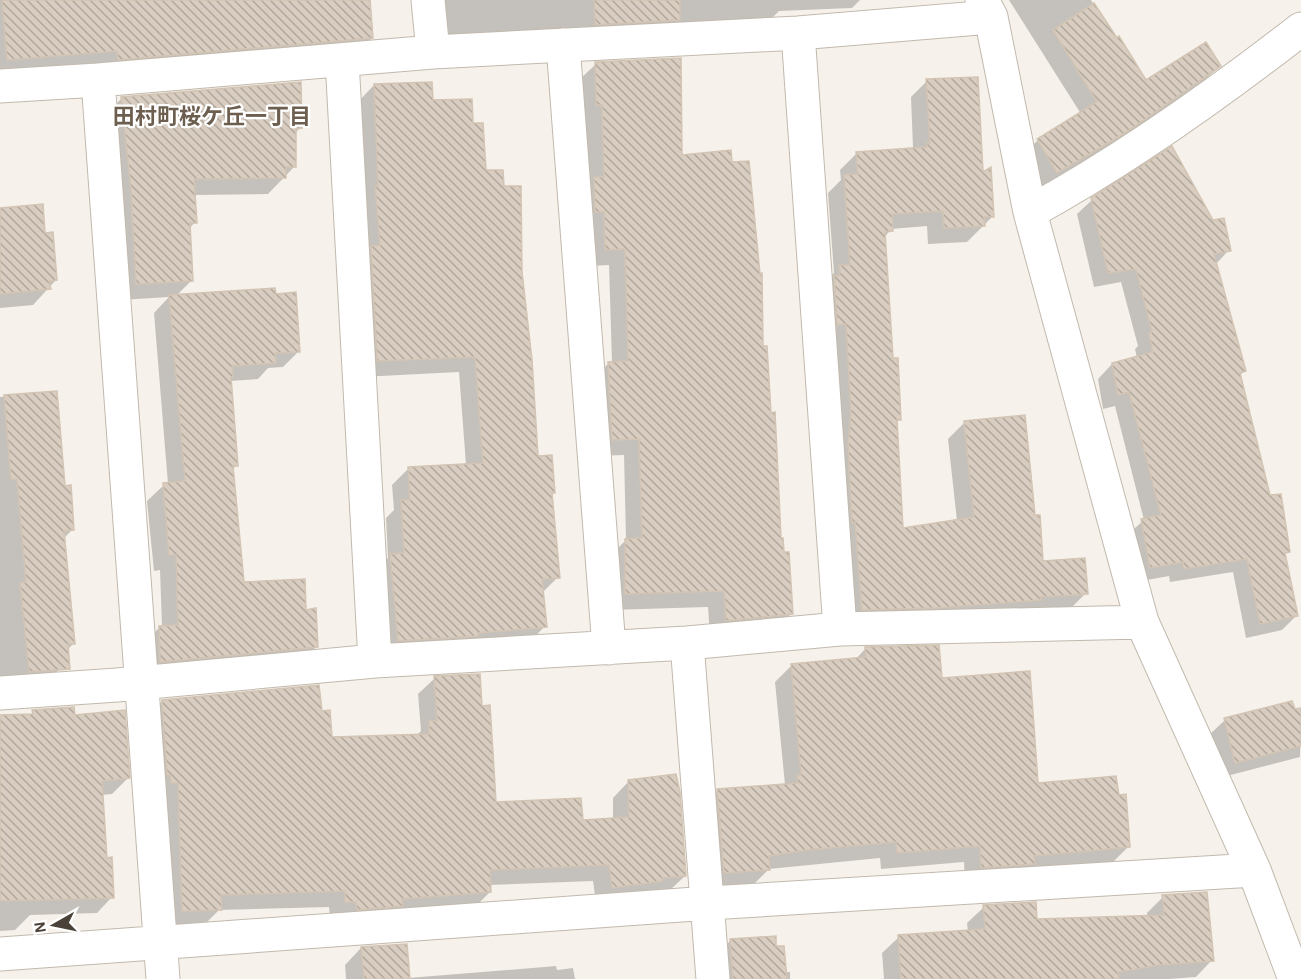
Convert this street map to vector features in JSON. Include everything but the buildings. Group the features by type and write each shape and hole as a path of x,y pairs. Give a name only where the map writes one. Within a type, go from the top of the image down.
{"street":[{"path":"428,0 434,52"},
{"path":"0,86 434,52 798,33 986,8 1030,212 1142,622 1254,870 1295,979"},
{"path":"1030,212 1080,184 1242,75 1301,29"},
{"path":"798,33 840,629"},
{"path":"564,45 609,648"},
{"path":"342,60 375,661"},
{"path":"98,80 163,979"},
{"path":"0,693 375,661 687,643 840,629 1142,622"},
{"path":"687,643 714,979"},
{"path":"0,954 709,903 1254,870"}],"district":[{"name":"田村町桜ケ丘一丁目","path":"212,116"}]}
